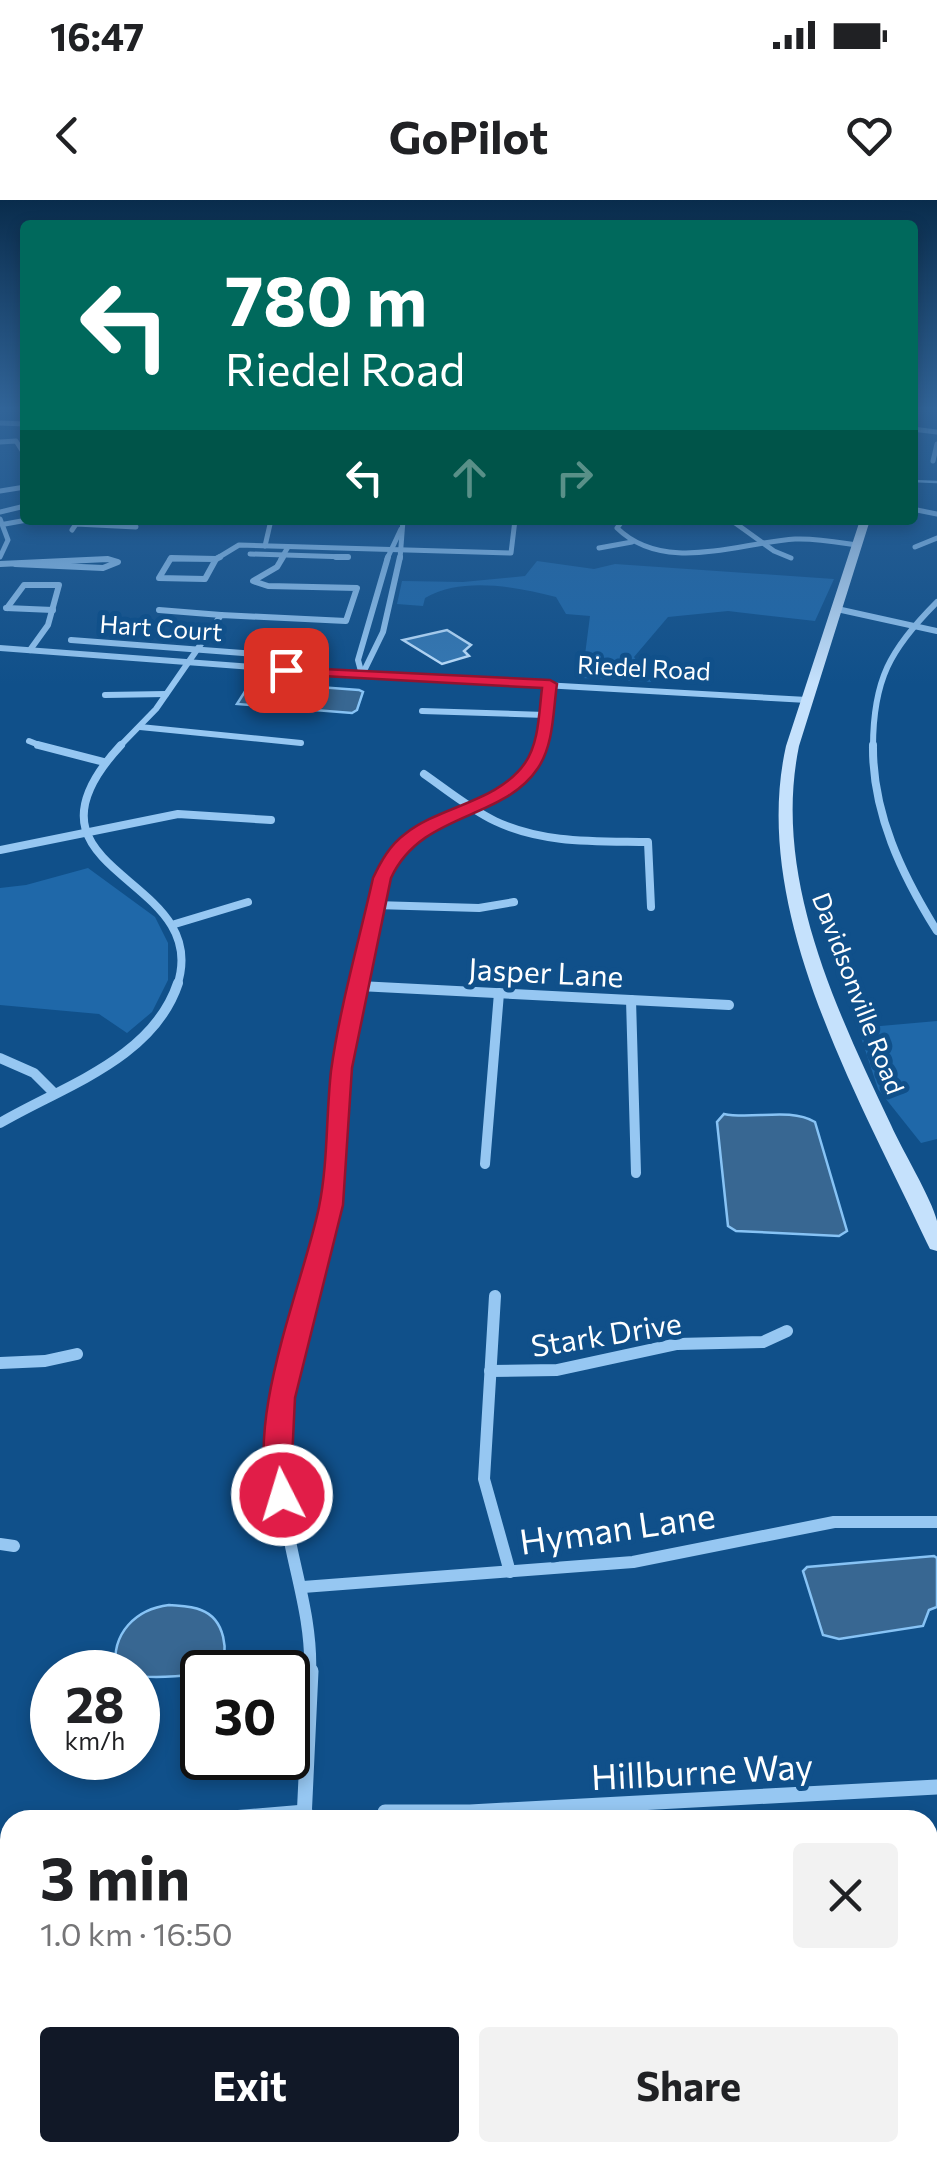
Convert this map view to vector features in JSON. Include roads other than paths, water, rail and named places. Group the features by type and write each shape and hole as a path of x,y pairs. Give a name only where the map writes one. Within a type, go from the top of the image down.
{"main road":[{"name":"Davidsonville Road","path":"863,525 791,752 785,830 792,885 843,1032 937,1243"}],"street":[{"path":"0,556 8,540 2,519"},
{"path":"72,530 75,525"},
{"path":"122,525 136,527"},
{"path":"265,546 270,525"},
{"path":"362,675 358,660 390,550 402,525"},
{"path":"362,675 373,661 388,607 402,550 403,525"},
{"path":"216,559 170,558 159,578 206,579 216,559 239,545 511,553 514,525"},
{"path":"620,525 617,528 632,542"},
{"path":"739,525 791,558"},
{"path":"915,547 937,538"},
{"path":"598,548 632,542 697,552 804,539 857,545"},
{"path":"160,610 346,621 357,588 268,586 253,581 278,567 288,546"},
{"path":"250,554 348,557"},
{"path":"0,564 108,568 118,562 104,559 15,564"},
{"path":"3,608 24,585 59,585 44,634 30,650"},
{"path":"937,602 910,625 893,649 880,691 872,743 873,780 898,862 937,931"},
{"path":"351,606 388,607"},
{"path":"3,608 53,610"},
{"path":"837,610 937,632"},
{"path":"0,1123 125,1052 162,1018 182,971 182,938 176,924 162,909 102,864 81,834 78,816 84,790 166,694 220,615"},
{"name":"Hart Court","path":"70,640 307,658"},
{"name":"Riedel Road","path":"0,648 362,675 807,700"},
{"path":"305,1810 312,1655 278,1460 280,1414 332,1205 342,1068 375,905 386,866 402,846 426,827 512,786 530,768 541,747 550,684"},
{"path":"105,695 166,694"},
{"path":"422,711 545,715"},
{"path":"140,727 302,742"},
{"path":"29,741 56,752 104,762"},
{"path":"424,774 506,826 539,835 648,842 651,907"},
{"path":"0,850 178,814 271,820"},
{"path":"176,924 248,902"},
{"path":"375,905 479,908 514,902"},
{"name":"Jasper Lane","path":"360,986 729,1006"},
{"path":"484,1164 500,994"},
{"path":"631,1000 636,1172"},
{"path":"0,1058 34,1073 52,1092"},
{"path":"496,1296 484,1479 510,1572"},
{"name":"Stark Drive","path":"490,1370 546,1371 677,1344 763,1342 787,1331"},
{"path":"0,1363 46,1362 77,1354"},
{"name":"Hyman Lane","path":"303,1587 672,1556 799,1526 834,1522 937,1522"},
{"name":"Hillburne Way","path":"567,1810 937,1787"}]}
